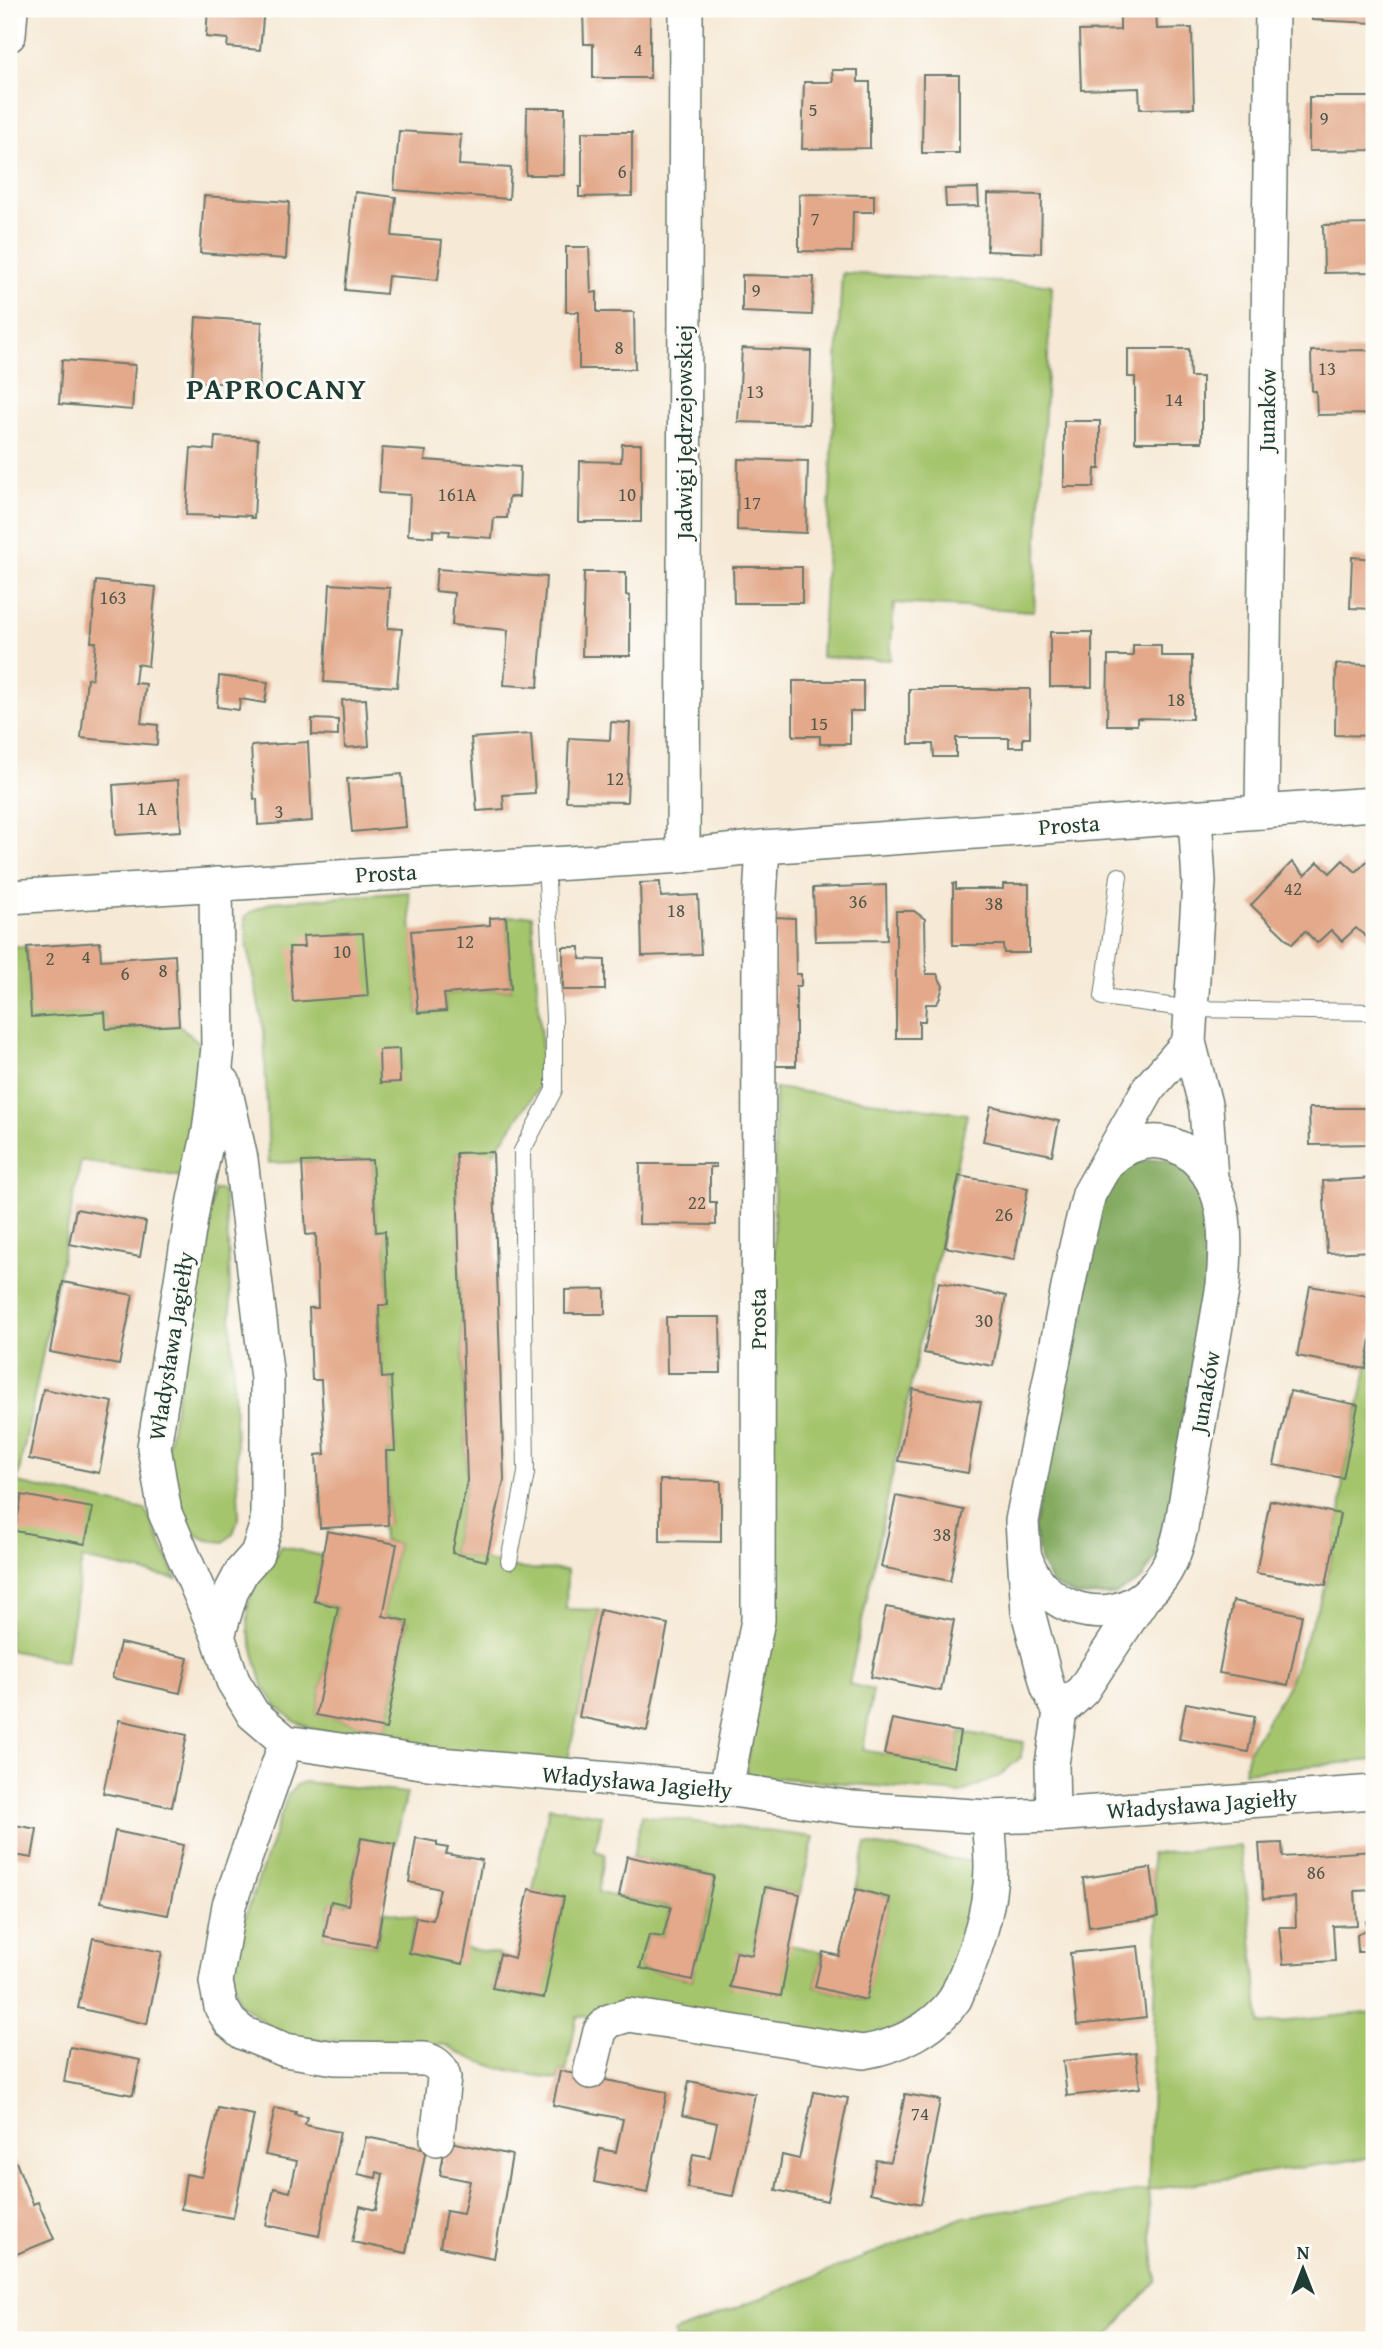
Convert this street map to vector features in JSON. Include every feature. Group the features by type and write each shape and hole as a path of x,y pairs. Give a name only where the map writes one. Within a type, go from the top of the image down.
{"street":[{"path":"9,35 11,9"},
{"name":"Jadwigi Jędrzejowskiej","path":"683,856 685,9"},
{"name":"Junaków","path":"1262,812 1272,9"},
{"name":"Prosta","path":"9,897 683,856 763,847 1374,804"},
{"name":"Junaków","path":"1189,1042 1149,1088 1089,1194 1022,1521 1028,1612 1048,1688 1060,1712 1083,1690 1144,1597 1167,1569 1177,1547 1220,1306 1224,1265 1223,1217 1211,1178 1206,1108 1189,1042 1199,882 1195,816"},
{"name":"Prosta","path":"726,1789 758,1620 759,915 763,847"},
{"name":"Władysława Jagiełły","path":"216,884 218,1047 209,1131 194,1200 154,1447 165,1513 218,1636 233,1681 253,1714 286,1742 428,1763 726,1789 852,1808 988,1817 1053,1815 1374,1792"},
{"name":"Władysława Jagiełły","path":"218,1047 227,1106 241,1159 267,1379 267,1523 257,1554 242,1571 232,1590 218,1636"},
{"name":"Junaków","path":"1105,1165 1127,1147 1146,1141 1162,1141 1189,1153 1211,1178"},
{"name":"Junaków","path":"1024,1555 1031,1574 1041,1588 1072,1608 1087,1612 1110,1611 1124,1608 1144,1597"},
{"path":"1053,1815 1054,1746 1060,1712"},
{"path":"286,1742 229,1905 216,1982 221,2007 230,2022 243,2033 285,2049 335,2057 425,2059 434,2062 441,2069 444,2078 437,2139"},
{"path":"590,2072 600,2031 609,2021 622,2016 693,2024 863,2052 889,2046 923,2029 955,1999 977,1941 990,1878 988,1817"}],"lane":[{"path":"509,1561 526,1473 522,1151 554,1090 554,1018 546,864"},
{"path":"1119,876 1103,997 1191,1009 1374,1012"}],"green space":[{"path":"842,273 1052,285 1034,611 894,603 890,660 821,657"},
{"path":"409,892 418,1013 446,1011 444,994 511,989 506,917 532,915 544,1080 493,1154 456,1153 467,1481 452,1553 524,1569 567,1570 566,1609 600,1610 567,1764 383,1744 309,1728 294,1721 276,1705 263,1686 248,1630 248,1604 254,1585 267,1572 280,1546 323,1556 314,1601 338,1607 316,1715 386,1729 408,1621 383,1616 397,1544 383,1541 382,1525 388,1524 386,1451 395,1450 391,1378 382,1378 379,1305 388,1304 385,1232 376,1232 372,1160 269,1163 264,1031 248,950 245,918 249,913 272,902"},
{"path":"9,946 27,947 32,1016 105,1012 107,1029 179,1025 200,1043 190,1178 81,1161 17,1483 146,1510 177,1579 82,1559 66,1662 9,1650"},
{"path":"775,1088 967,1114 849,1684 873,1690 863,1750 954,1767 960,1732 1024,1742 1020,1758 998,1777 960,1793 746,1775 771,1579"},
{"path":"1164,1159 1192,1173 1210,1225 1215,1279 1164,1544 1142,1579 1115,1595 1076,1596 1052,1584 1040,1561 1034,1528 1105,1186 1130,1162"},
{"path":"214,1190 222,1190 224,1196 228,1241 239,1516 233,1534 224,1542 207,1540 191,1532 178,1513 167,1451"},
{"path":"1374,1337 1374,1760 1244,1772 1248,1752 1288,1685 1326,1585 1340,1514 1343,1478"},
{"path":"305,1782 407,1793 395,1844 361,1839 348,1905 331,1902 324,1937 376,1946 383,1911 416,1917 409,1953 465,1948 500,1954 492,1988 543,1998 564,1897 533,1890 549,1807 602,1815 595,1851 605,1854 598,1893 671,1907 663,1937 649,1935 640,1968 692,1980 714,1876 633,1857 642,1815 814,1837 800,1894 765,1887 752,1955 737,1952 731,1987 790,1945 823,1952 815,1987 865,2000 890,1898 856,1889 866,1844 972,1862 980,1870 982,1878 941,2003 876,2039 577,2016 566,2072 560,2071 558,2080 486,2064 446,2045 298,2039 270,2027 240,2003 232,1980 235,1946 288,1795 296,1785"},
{"path":"1240,1846 1249,1907 1260,2024 1374,2012 1374,2157 1148,2190 1158,1917 1151,1854"},
{"path":"1148,2190 1156,2281 1104,2340 675,2340 674,2333 964,2217"}],"building":[{"path":"208,9 264,9 260,50 227,47 228,39 206,37"},
{"path":"583,9 650,9 650,78 593,78 593,44 584,44"},
{"path":"1313,9 1374,9 1374,23 1312,20"},
{"path":"1156,10 1157,29 1192,28 1194,108 1140,109 1139,88 1081,90 1079,31 1120,30 1120,11"},
{"path":"832,70 858,70 858,82 870,82 870,148 802,149 804,82 833,82"},
{"path":"923,75 959,75 959,153 922,153"},
{"path":"1309,97 1374,97 1374,150 1309,151"},
{"path":"527,108 565,108 564,175 526,175"},
{"path":"399,131 461,135 459,165 511,168 509,199 394,190"},
{"path":"582,132 632,132 632,196 579,197 579,187 582,187"},
{"path":"978,188 979,206 946,207 945,189"},
{"path":"355,192 396,197 392,236 442,240 438,280 388,276 386,294 345,290"},
{"path":"799,194 874,195 874,212 853,212 852,252 799,251"},
{"path":"988,194 1042,195 1041,253 987,251"},
{"path":"204,196 289,202 286,259 200,253"},
{"path":"1374,224 1374,272 1324,273 1323,225"},
{"path":"566,247 589,247 591,293 597,292 597,312 634,312 635,369 579,369 579,312 566,312"},
{"path":"742,275 814,277 812,315 742,312"},
{"path":"196,317 262,322 259,387 257,384 192,382"},
{"path":"742,348 811,351 809,424 738,422"},
{"path":"1128,349 1189,349 1190,377 1202,377 1202,442 1135,442 1135,377 1128,377"},
{"path":"1371,350 1374,414 1317,415 1316,391 1312,391 1311,351"},
{"path":"62,360 135,365 132,410 59,404"},
{"path":"1064,421 1100,421 1100,469 1095,469 1094,487 1064,487"},
{"path":"215,437 258,439 254,518 219,514 186,515 191,448 214,450"},
{"path":"622,444 641,444 641,522 579,522 580,461 621,462"},
{"path":"382,448 426,451 425,460 520,467 519,497 509,497 507,518 494,518 492,538 449,535 450,531 433,530 433,537 408,535 410,495 379,493"},
{"path":"738,459 808,461 806,533 737,530"},
{"path":"1352,557 1374,559 1374,609 1350,608"},
{"path":"733,567 802,567 802,603 734,603"},
{"path":"437,569 546,577 538,687 504,685 508,630 452,625 454,593 435,591"},
{"path":"584,572 626,572 626,595 630,596 630,656 582,656"},
{"path":"96,581 156,587 148,666 137,664 135,683 146,684 141,723 158,725 157,745 81,738 87,678 92,679 96,642 91,642"},
{"path":"330,584 390,588 388,628 402,629 397,687 324,682"},
{"path":"1050,632 1092,632 1092,687 1050,687"},
{"path":"1133,645 1161,645 1161,656 1192,656 1192,719 1137,718 1137,725 1107,725 1108,656 1133,656"},
{"path":"1336,664 1374,665 1374,736 1335,735"},
{"path":"219,676 268,682 265,703 240,699 239,710 217,707"},
{"path":"793,681 863,681 863,711 850,711 850,744 820,744 820,736 793,736"},
{"path":"909,689 1030,689 1030,738 1023,738 1023,747 1009,747 1009,738 956,738 956,757 934,757 933,744 909,744"},
{"path":"366,699 369,746 345,748 342,700"},
{"path":"312,719 338,720 338,736 312,735"},
{"path":"611,722 630,723 627,802 566,801 569,738 610,740"},
{"path":"531,734 535,793 503,795 504,809 477,811 471,738"},
{"path":"308,742 312,821 258,825 251,746"},
{"path":"402,774 406,827 352,832 347,779"},
{"path":"178,780 181,831 116,835 113,785"},
{"path":"1343,860 1356,872 1368,860 1374,865 1374,937 1371,941 1356,928 1342,941 1331,930 1317,943 1305,931 1292,944 1251,905 1292,862 1305,875 1318,862 1330,873"},
{"path":"660,882 661,897 698,895 701,954 642,956 640,883"},
{"path":"956,883 956,889 1003,889 1003,884 1029,884 1029,953 1004,953 1003,945 953,945 953,884"},
{"path":"886,885 887,940 815,941 813,888"},
{"path":"896,911 914,911 925,919 926,974 937,974 943,986 936,1004 926,1004 925,1021 919,1021 919,1038 896,1038"},
{"path":"506,917 511,989 444,994 446,1011 418,1013 411,931 490,925 490,918"},
{"path":"775,917 795,918 796,974 801,974 801,986 796,986 796,1066 773,1066"},
{"path":"363,933 368,996 293,1002 289,947 304,947 303,936"},
{"path":"100,942 101,960 175,955 179,1025 106,1029 105,1012 31,1017 27,947"},
{"path":"563,947 580,947 580,959 605,960 605,990 563,990"},
{"path":"399,1049 400,1082 380,1083 379,1050"},
{"path":"991,1106 1059,1121 1052,1155 983,1141"},
{"path":"1309,1108 1374,1108 1374,1144 1310,1145"},
{"path":"493,1152 504,1480 486,1561 452,1553 467,1481 456,1153"},
{"path":"372,1160 376,1232 385,1231 388,1305 379,1305 380,1341 382,1378 391,1377 395,1451 386,1451 388,1525 320,1528 316,1455 325,1454 321,1380 312,1380 309,1308 318,1308 316,1234 306,1235 302,1162"},
{"path":"640,1164 716,1164 716,1167 710,1167 710,1202 716,1202 716,1225 639,1224"},
{"path":"959,1176 1028,1188 1014,1260 945,1247"},
{"path":"1374,1178 1374,1251 1327,1253 1323,1181"},
{"path":"76,1209 146,1222 140,1257 69,1244"},
{"path":"63,1282 133,1295 119,1365 50,1352"},
{"path":"939,1282 1006,1296 993,1366 924,1353"},
{"path":"1310,1286 1374,1297 1374,1322 1366,1369 1297,1356"},
{"path":"605,1289 605,1314 565,1314 565,1290"},
{"path":"666,1317 720,1317 721,1373 667,1373"},
{"path":"43,1389 113,1402 99,1473 29,1459"},
{"path":"913,1389 981,1402 968,1473 898,1461"},
{"path":"1290,1391 1358,1405 1343,1478 1274,1465"},
{"path":"660,1480 721,1481 721,1542 660,1541"},
{"path":"22,1495 93,1508 85,1544 15,1531"},
{"path":"896,1496 964,1510 950,1581 881,1567"},
{"path":"1270,1500 1340,1514 1326,1585 1256,1573"},
{"path":"327,1531 397,1544 383,1616 408,1621 386,1729 316,1715 338,1607 314,1601"},
{"path":"1233,1601 1302,1615 1288,1685 1219,1673"},
{"path":"886,1607 954,1620 941,1691 871,1677"},
{"path":"600,1610 668,1624 647,1731 579,1717"},
{"path":"120,1643 188,1658 180,1693 112,1678"},
{"path":"1186,1703 1255,1716 1248,1752 1179,1739"},
{"path":"892,1719 960,1732 954,1767 884,1754"},
{"path":"119,1720 187,1735 172,1807 103,1793"},
{"path":"9,1824 37,1829 32,1858 9,1854"},
{"path":"115,1831 183,1845 168,1915 101,1902"},
{"path":"361,1838 395,1844 376,1946 324,1937 331,1901 348,1905"},
{"path":"416,1838 437,1842 437,1846 448,1848 446,1854 482,1860 463,1964 409,1953 416,1917 433,1920 440,1889 409,1882"},
{"path":"1282,1843 1283,1857 1374,1851 1374,1890 1355,1891 1357,1925 1333,1926 1335,1961 1283,1964 1279,1927 1296,1927 1295,1897 1263,1899 1259,1844"},
{"path":"627,1856 714,1876 692,1980 640,1968 649,1935 663,1937 671,1907 619,1896"},
{"path":"1151,1868 1158,1917 1089,1927 1083,1878"},
{"path":"765,1887 800,1894 781,1996 730,1987 736,1952 752,1955"},
{"path":"529,1889 564,1897 544,1998 492,1988 500,1954 514,1958"},
{"path":"856,1889 890,1898 866,2000 815,1987 823,1952 839,1956"},
{"path":"1366,1921 1374,1921 1374,1957 1369,1958 1368,1952 1358,1952 1357,1935 1367,1929"},
{"path":"93,1938 162,1952 147,2024 78,2008"},
{"path":"1138,1946 1146,2017 1077,2025 1070,1953"},
{"path":"70,2047 140,2060 133,2095 64,2082"},
{"path":"1136,2053 1140,2088 1067,2096 1063,2061"},
{"path":"560,2071 667,2092 647,2193 594,2182 600,2149 616,2152 623,2119 553,2105"},
{"path":"689,2081 755,2094 733,2196 687,2188 693,2154 710,2157 717,2123 682,2115"},
{"path":"814,2092 848,2098 827,2201 776,2190 782,2155 799,2159"},
{"path":"905,2094 940,2100 921,2204 870,2193 876,2160 891,2162"},
{"path":"218,2108 254,2115 233,2218 181,2209 186,2174 202,2177"},
{"path":"275,2108 307,2117 305,2125 340,2132 319,2236 266,2225 274,2188 290,2192 297,2161 265,2155"},
{"path":"366,2137 426,2149 406,2253 352,2242 360,2206 376,2210 383,2174 377,2172 376,2178 358,2174"},
{"path":"446,2141 512,2155 494,2258 440,2247 446,2211 463,2214 470,2181 440,2175"},
{"path":"16,2162 33,2204 38,2202 54,2239 9,2257 9,2164"}],"district":[{"name":"PAPROCANY","path":"277,389"}]}
